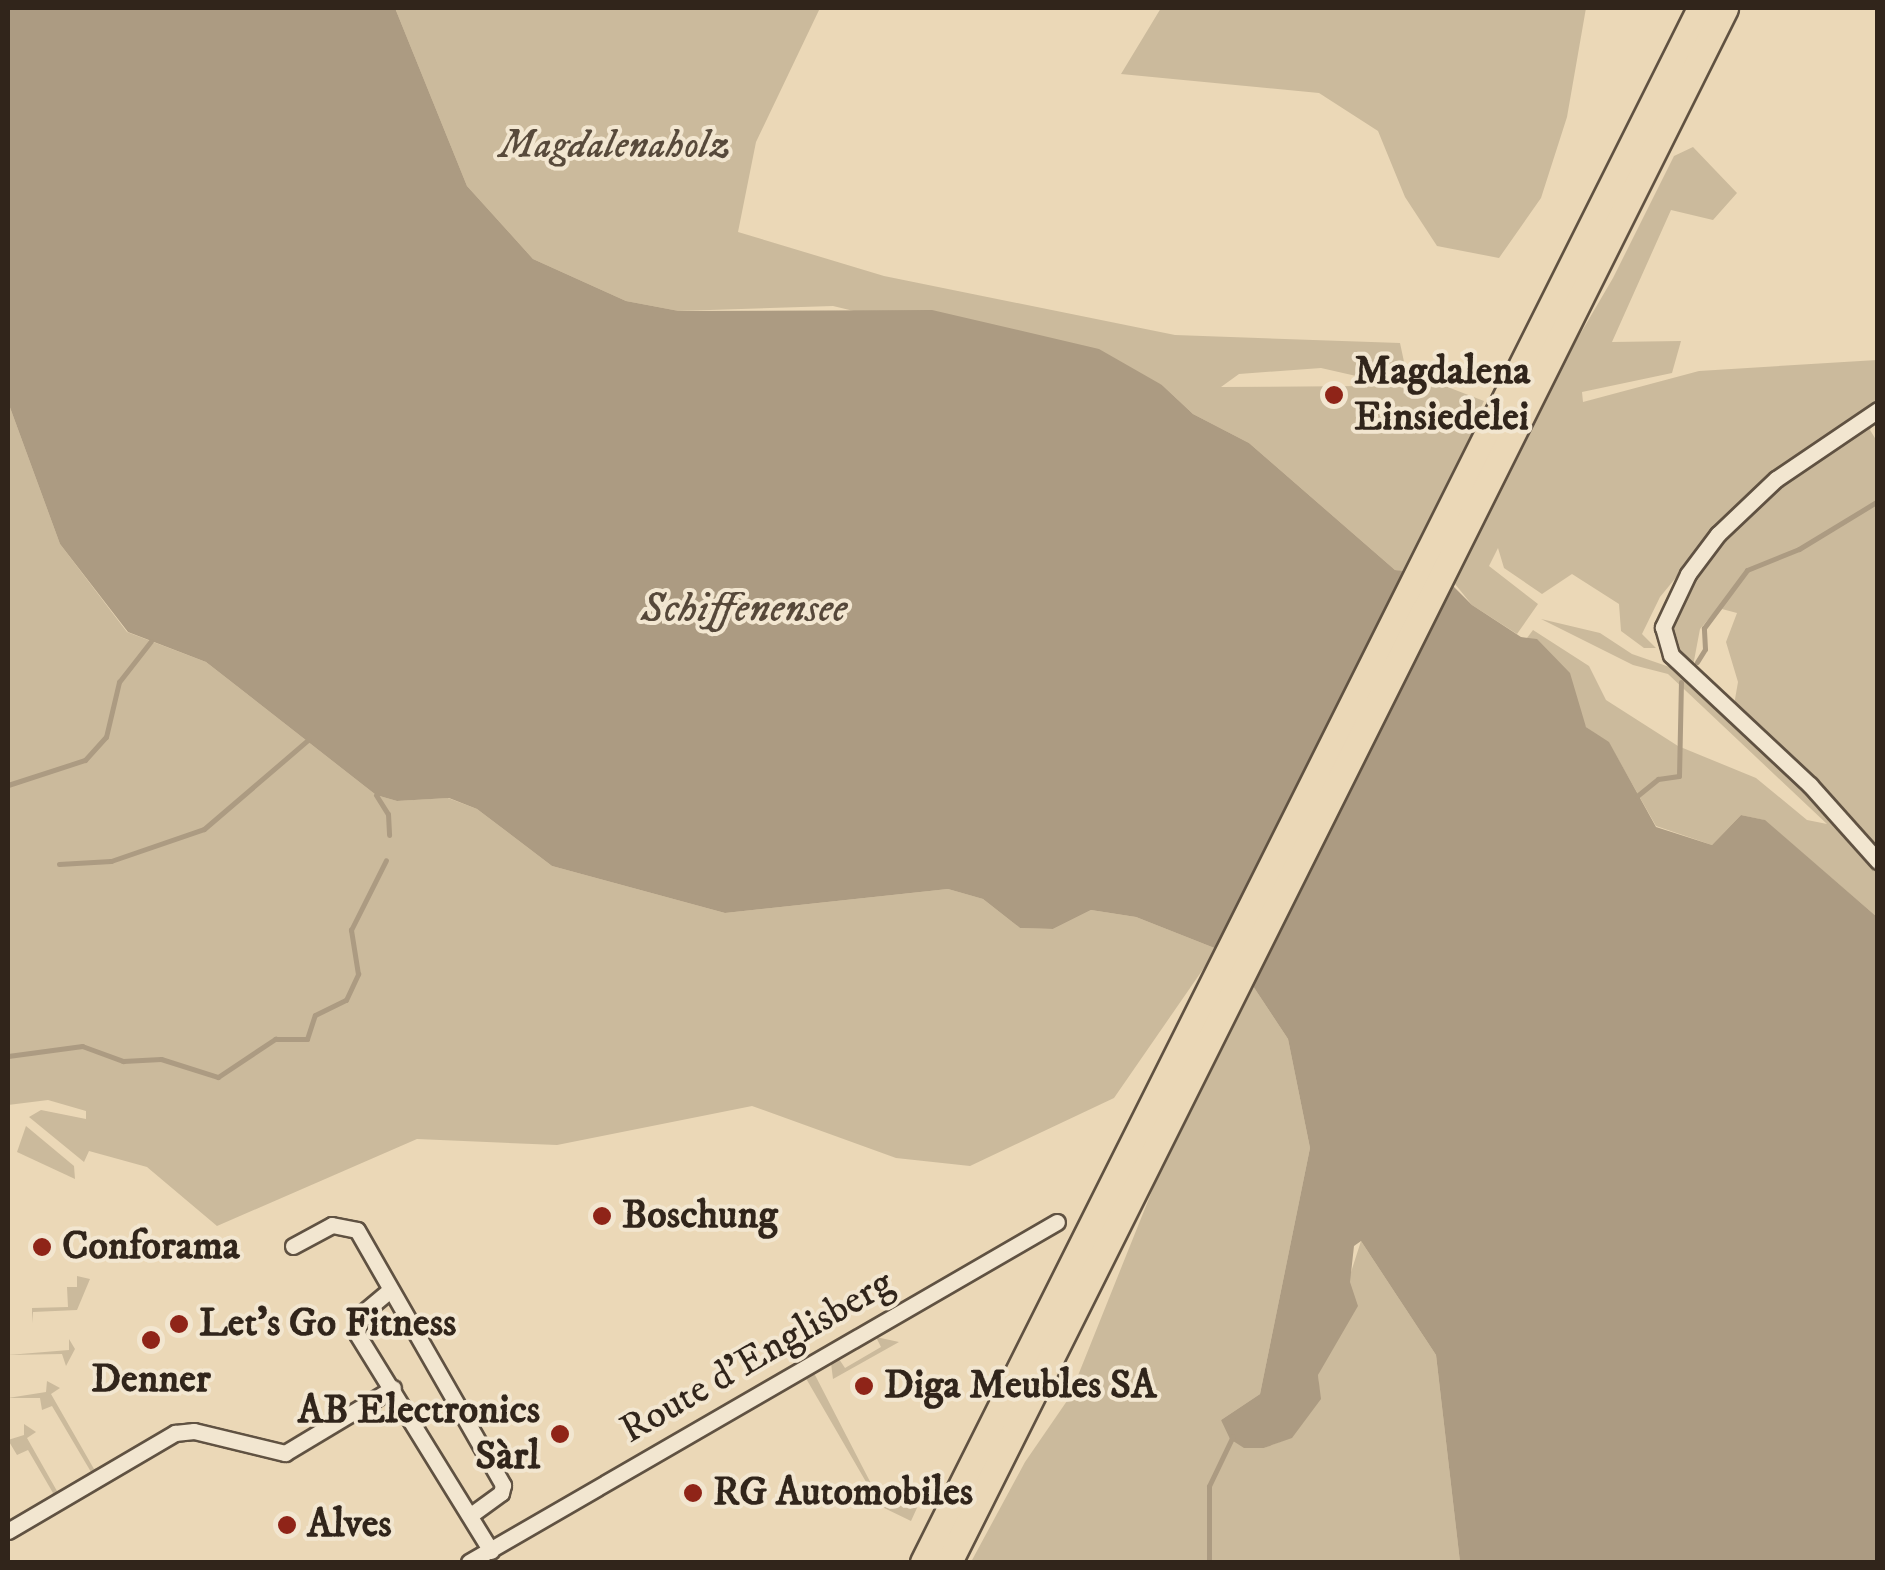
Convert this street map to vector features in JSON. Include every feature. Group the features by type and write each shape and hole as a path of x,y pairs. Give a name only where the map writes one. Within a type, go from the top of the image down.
{"highway":[{"path":"949,1562 1204,1026 1511,405 1700,8"},
{"path":"1511,405 1725,8"},
{"path":"924,1562 1204,1026"}],"street":[{"path":"1878,410 1776,479 1718,534 1688,574 1663,627 1670,655 1798,773 1878,861"},
{"name":"Route d'Englisberg","path":"469,1562 1057,1222"},
{"path":"293,1246 332,1226 358,1230 503,1485 473,1513"},
{"path":"390,1290 360,1315 358,1334 473,1513 490,1550"},
{"path":"8,1531 175,1434 194,1431 284,1453 392,1388"}],"green space":[{"name":"Magdalenaholz","path":"395,8 820,8 756,142 738,232 884,276 1175,335 1400,343 1406,371 1484,401 1472,426 1514,447 1613,278 1674,156 1693,147 1737,193 1713,220 1671,210 1612,342 1681,341 1672,373 1582,392 1583,402 1699,371 1877,360 1877,405 1719,525 1660,597 1642,634 1656,648 1644,648 1621,631 1619,604 1572,574 1542,594 1504,568 1498,548 1489,566 1538,604 1517,634 1472,605 1455,584 1395,570 1249,443 1193,414 1162,385 833,306 679,311 626,301 533,259 467,186","holes":["1321,368 1365,378 1368,386 1221,387 1239,374"]},
{"path":"1161,8 1586,8 1567,117 1541,198 1499,258 1437,246 1405,197 1378,131 1319,93 1121,74"},
{"path":"8,402 60,544 127,632 206,662 376,795 397,801 448,798 477,809 552,866 725,913 948,889 983,899 1020,928 1053,929 1091,910 1136,917 1217,949 1114,1098 970,1166 896,1158 752,1106 557,1145 417,1139 217,1226 147,1167 89,1151 84,1162 29,1117 41,1110 86,1119 86,1111 48,1100 8,1105"},
{"path":"1877,416 1870,430 1878,443 1877,851 1808,772 1734,705 1738,682 1726,642 1737,613 1722,609 1700,629 1693,666 1679,654 1670,623 1692,577 1724,537 1781,482"},
{"path":"1541,619 1600,633 1632,654 1681,671 1801,785 1877,871 1877,917 1764,820 1741,815 1712,845 1656,826 1609,743 1586,727 1527,638 1533,630 1589,666 1606,700 1678,746 1756,778 1807,820 1827,824 1668,674 1633,665"},
{"path":"1251,983 1288,1039 1310,1148 1260,1394 1221,1420 1264,1448 1292,1437 1320,1399 1318,1375 1361,1241 1436,1355 1460,1562 971,1562 1025,1462 1069,1398 1162,1166"},
{"path":"26,1126 74,1166 75,1179 17,1152"},
{"path":"77,1276 90,1279 77,1310 33,1312 32,1323 32,1308 68,1307 67,1287 77,1287"},
{"path":"876,1337 899,1342 833,1379 831,1363 839,1359 845,1368 881,1347"},
{"path":"69,1339 75,1349 66,1366 62,1354 8,1355 69,1350"},
{"path":"804,1375 815,1375 878,1497 890,1506 912,1493 922,1497 911,1521 880,1506"},
{"path":"47,1381 60,1388 51,1394 94,1469 107,1465 80,1481 91,1472 52,1406 42,1410 40,1398 8,1398 46,1392"},
{"path":"24,1424 36,1432 27,1438 57,1491 70,1487 43,1503 53,1493 28,1450 17,1455 8,1440 24,1435"}],"water":[{"name":"Schiffenensee","path":"8,8 395,8 467,186 533,259 626,301 679,311 932,310 1099,349 1162,385 1193,414 1249,443 1395,570 1444,577 1472,605 1521,637 1537,639 1570,673 1586,727 1609,742 1656,827 1712,845 1741,815 1765,820 1877,917 1877,1562 1460,1562 1436,1355 1361,1241 1354,1246 1350,1282 1358,1306 1318,1375 1321,1399 1292,1438 1264,1448 1244,1448 1230,1439 1221,1420 1260,1394 1310,1148 1288,1039 1251,983 1217,949 1136,917 1091,910 1053,929 1020,928 983,899 948,889 725,913 552,866 477,809 449,798 397,801 376,795 206,662 128,632 60,544 8,402"}],"waterway":[{"path":"1697,662 1705,649 1704,628 1747,570 1799,549 1878,501"},
{"path":"8,785 85,760 106,737 119,682 151,641"},
{"path":"1637,796 1658,779 1679,776 1681,682"},
{"path":"59,864 111,861 204,829 309,739"},
{"path":"376,795 388,814 389,835"},
{"path":"8,1056 82,1046 123,1061 161,1059 218,1077 275,1039 307,1039 315,1015 346,1000 358,974 351,930 386,860"},
{"path":"1209,1562 1209,1486 1233,1436"}],"place":[{"name":"Magdalena Einsiedelei","path":"1334,395"},
{"name":"Boschung","path":"602,1216"},
{"name":"Conforama","path":"42,1247"},
{"name":"Let's Go Fitness","path":"179,1324"},
{"name":"Denner","path":"151,1340"},
{"name":"Diga Meubles SA","path":"864,1386"},
{"name":"AB Electronics Sàrl","path":"560,1434"},
{"name":"RG Automobiles","path":"693,1493"},
{"name":"Alves","path":"287,1525"}]}
